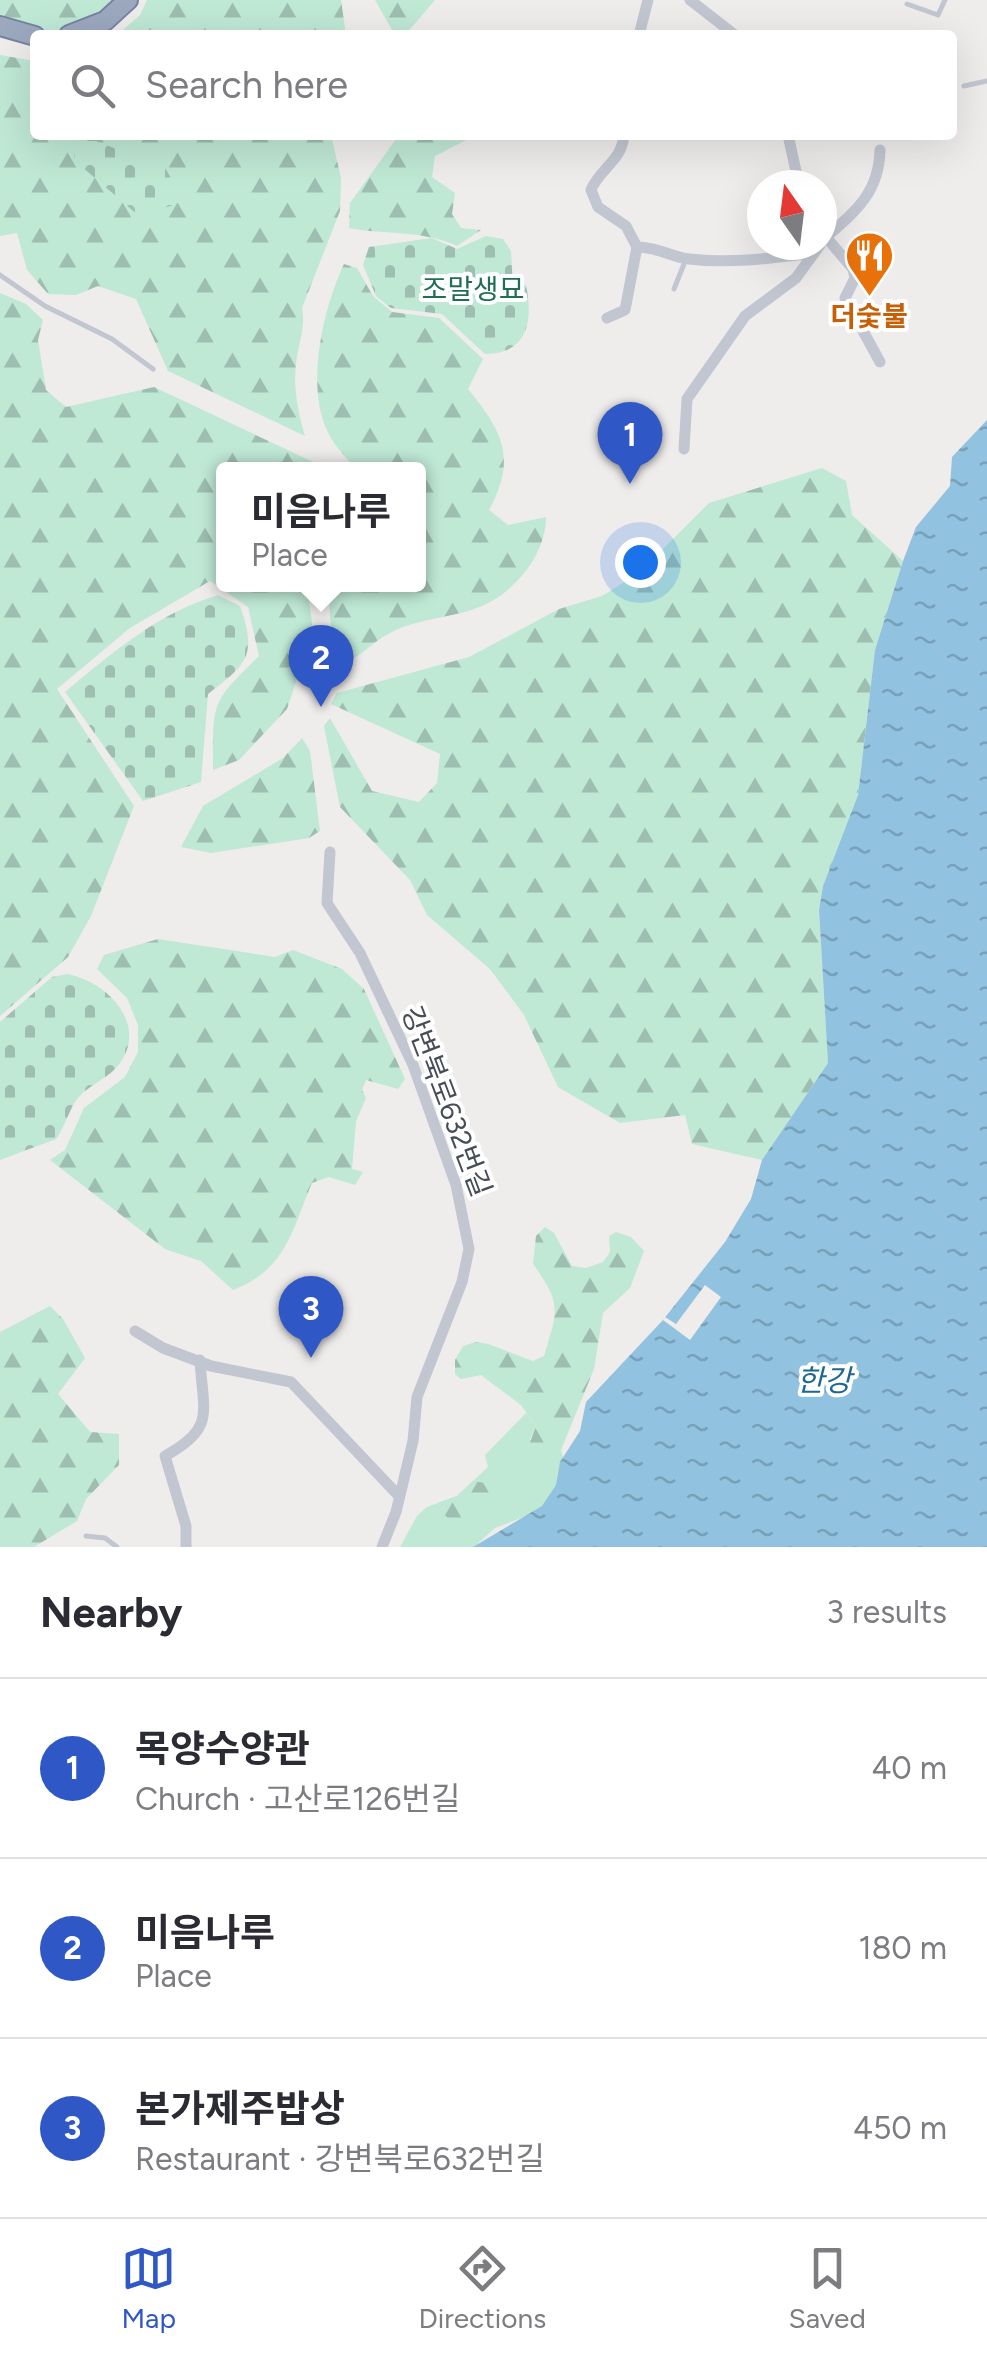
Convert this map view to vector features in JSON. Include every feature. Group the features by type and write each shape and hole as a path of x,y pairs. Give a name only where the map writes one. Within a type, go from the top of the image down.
{"highway":[{"path":"82,30 105,21 128,0"},
{"path":"0,26 30,35"}],"street":[{"path":"640,30 648,0"},
{"path":"690,0 729,30"},
{"path":"608,318 625,310 637,247 626,226 598,207 591,190 596,177 615,162 622,140"},
{"path":"789,140 796,170"},
{"path":"837,227 871,195 880,172 880,150"},
{"path":"637,247 664,248 686,259 747,260"},
{"path":"837,255 854,269 855,278 844,298 880,362"},
{"path":"684,449 687,399 745,316 796,278 808,260"},
{"name":"강변북로632번길","path":"330,852 327,903 360,953 412,1065 456,1186 468,1239 462,1282 417,1398 416,1428 396,1512 382,1547"},
{"path":"134,1331 163,1348 240,1374 292,1382 398,1494"},
{"path":"186,1547 186,1526 165,1456 196,1439 203,1420 200,1360"}],"lane":[{"path":"907,4 938,15 945,0"},
{"path":"964,86 987,81"},
{"path":"674,289 686,259"},
{"path":"0,275 45,306 112,339 152,370"},
{"path":"86,1536 105,1538 118,1547"}],"green space":[{"path":"0,0 114,0 90,21 66,30 29,32 0,20"},
{"path":"147,0 341,0 345,30 123,30 140,15"},
{"path":"375,0 435,0 409,30 392,30"},
{"path":"0,55 30,60 30,140 332,140 341,178 340,211 302,308 296,364 298,409 305,436 168,371 136,299 98,286 76,295 48,294 27,270 17,233 0,236"},
{"path":"395,140 466,140 435,156 432,177 455,193 452,214 461,228 481,230 457,246 418,235 349,228 350,203"},
{"path":"96,141 165,168 178,190 174,205 138,215 74,160 76,144"},
{"name":"조말생묘","path":"486,236 503,239 511,251 513,287 526,285 528,298 525,332 511,348 500,352 485,354 442,314 391,308 376,296 363,265 369,247 432,238 457,249"},
{"path":"344,264 357,268 373,296 392,312 439,318 483,359 468,389 497,432 504,460 498,492 489,510 508,525 546,517 541,544 527,570 495,599 471,610 402,627 356,657 325,668 331,628 328,592 426,592 426,462 349,462 333,442 323,419 318,398 319,350"},
{"path":"0,293 26,304 43,320 38,340 46,390 66,407 154,387 313,462 216,462 216,585 210,581 130,628 57,689 134,806 91,916 68,957 0,1016"},
{"path":"822,468 846,481 852,515 903,561 875,650 858,795 823,886 819,910 828,1063 762,1160 692,1144 685,1115 620,1123 558,1087 524,1015 490,969 427,915 410,880 340,807 324,726 330,718 372,791 419,802 437,783 440,754 331,704 337,693 469,657 559,609 602,596 639,573 709,503"},
{"path":"226,592 308,592 313,631 287,709 239,760 213,770 213,729 218,704 259,656 248,607"},
{"path":"218,595 240,606 248,648 240,666 208,694 201,782 143,801 65,692 156,623"},
{"path":"302,738 310,751 320,831 309,838 211,853 181,847 203,806 283,758"},
{"path":"158,939 275,957 293,950 342,969 364,989 405,1079 398,1089 366,1080 362,1090 366,1098 356,1121 352,1169 363,1172 355,1185 329,1177 312,1183 276,1260 251,1282 233,1290 201,1261 165,1249 50,1160 65,1150 84,1108 125,1077 138,1052 138,1025 127,998 97,969 104,955"},
{"path":"67,974 98,987 121,1010 129,1038 125,1054 115,1069 78,1098 56,1139 0,1160 0,1022 52,977"},
{"path":"545,1227 554,1233 572,1266 586,1268 603,1262 610,1252 609,1236 616,1232 631,1237 644,1251 630,1288 603,1313 594,1369 561,1450 541,1461 525,1456 536,1426 521,1405 481,1375 461,1379 455,1374 455,1360 463,1346 476,1342 533,1361 544,1356 555,1308 549,1289 533,1264 536,1236"},
{"path":"50,1306 63,1319 85,1358 58,1394 90,1432 119,1434 119,1465 86,1499 77,1521 34,1547 0,1547 0,1332"},
{"path":"526,1413 536,1426 530,1439 541,1460 561,1450 569,1476 547,1508 495,1528 474,1547 400,1547 417,1516 427,1507 457,1496 488,1467 485,1455"},
{"path":"473,1481 490,1484 496,1497 493,1508 455,1524 440,1511 438,1503 457,1496"}],"water":[{"name":"한강","path":"987,420 987,1547 473,1547 542,1506 556,1485 560,1462 580,1431 586,1402 663,1320 725,1242 751,1199 762,1160 828,1063 819,910 823,886 858,795 875,650 916,527 950,486 952,457"}],"pier":[{"path":"705,1285 721,1297 690,1340 663,1320 665,1317 676,1324"}],"place":[{"name":"더숯불","path":"869,298"},
{"name":"목양수양관","path":"630,484"},
{"name":"미음나루","path":"321,707"},
{"name":"본가제주밥상","path":"311,1358"}]}
